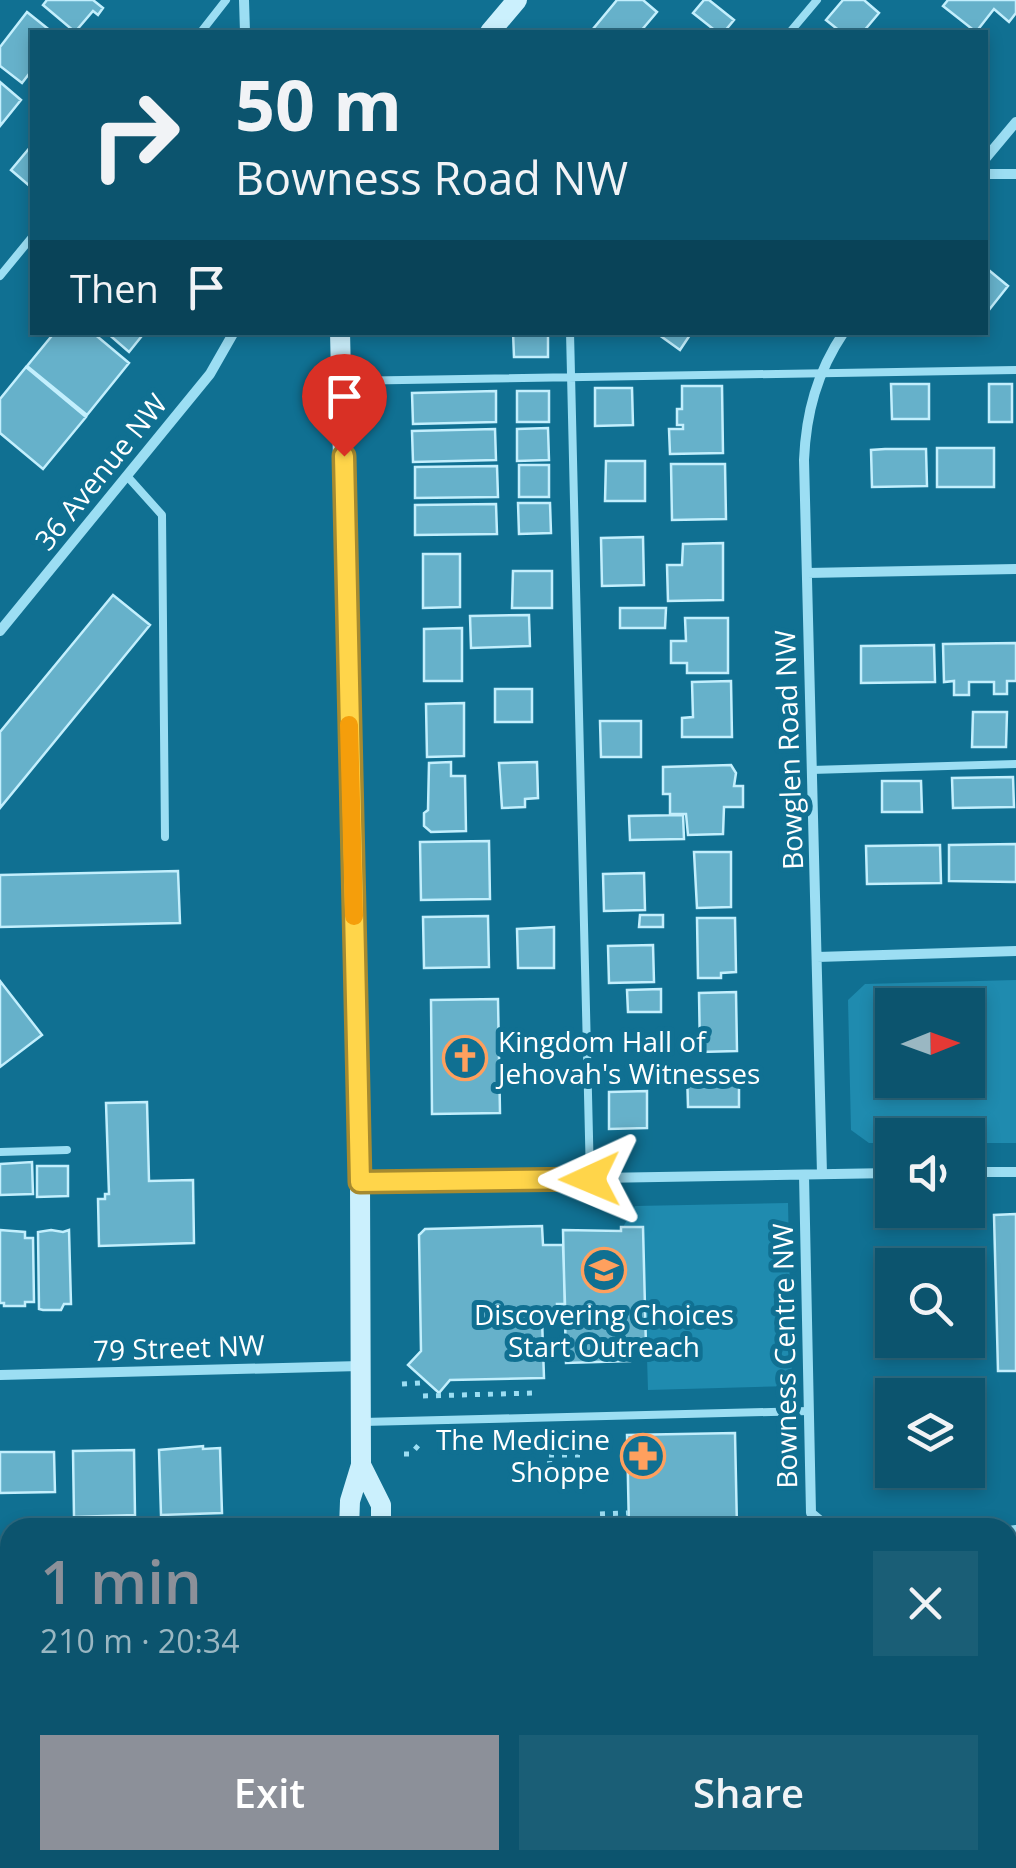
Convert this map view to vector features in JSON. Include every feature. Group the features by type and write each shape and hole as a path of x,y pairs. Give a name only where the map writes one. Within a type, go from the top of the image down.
{"street":[{"path":"244,0 245,30"},
{"path":"492,30 517,0"},
{"path":"988,155 1016,122"},
{"path":"988,174 1016,174"},
{"name":"36 Avenue NW","path":"0,631 210,374 233,335"},
{"path":"340,335 362,1422 361,1464 349,1518"},
{"name":"Bowglen Road NW","path":"822,1174 805,430 822,371 842,335"},
{"path":"807,573 1016,569"},
{"path":"817,957 1016,952"},
{"path":"985,1172 1016,1172"},
{"path":"360,1182 875,1173"},
{"name":"Bowness Centre NW","path":"804,1175 811,1513 817,1518"},
{"name":"79 Street NW","path":"0,1375 360,1366"},
{"path":"361,1464 381,1505 381,1518"}],"lane":[{"path":"202,30 226,0"},
{"path":"792,30 817,0"},
{"path":"0,276 30,239"},
{"path":"570,335 590,1179"},
{"path":"342,380 1016,370"},
{"path":"127,476 162,515 166,837"},
{"path":"811,770 1016,764"},
{"path":"0,1152 68,1150"},
{"path":"362,1422 809,1411"},
{"path":"811,1513 811,1518"}],"path":[{"path":"402,1384 422,1381 423,1398 535,1394 535,1398"},
{"path":"549,1435 550,1474"},
{"path":"404,1454 410,1454 424,1438"},
{"path":"550,1455 586,1454"},
{"path":"600,1514 628,1513"}],"shaded area":[{"path":"1016,980 1016,1143 985,1143 985,1118 875,1118 875,1143 851,1130 848,1000 865,984"},
{"path":"788,1203 792,1386 648,1390 643,1228 623,1227 635,1206"}],"building":[{"path":"47,0 93,0 103,8 98,15 93,11 73,30 43,5"},
{"path":"617,0 643,0 657,12 642,30 593,29"},
{"path":"704,0 709,0 734,20 726,30 714,30 693,13"},
{"path":"843,0 864,0 879,13 865,30 838,30 826,20"},
{"path":"948,0 1016,0 1016,13 1009,22 994,9 973,30 943,6"},
{"path":"27,12 50,30 30,30 30,73 22,83 0,66 0,47"},
{"path":"0,82 21,100 0,126"},
{"path":"30,147 30,186 11,170"},
{"path":"988,269 1008,286 988,311"},
{"path":"53,335 96,335 129,363 87,415 27,366"},
{"path":"109,335 143,335 129,352"},
{"path":"513,335 548,335 548,357 514,357"},
{"path":"659,335 690,335 680,350"},
{"path":"26,367 86,417 43,469 0,433 0,399"},
{"path":"891,384 929,384 929,419 892,419"},
{"path":"989,384 1012,384 1012,422 989,422"},
{"path":"682,386 722,386 723,453 670,454 669,429 683,429 683,425 677,425"},
{"path":"595,388 632,388 633,425 595,426"},
{"path":"496,391 496,422 413,424 412,393"},
{"path":"517,391 549,391 549,422 517,422"},
{"path":"548,428 549,460 517,461 517,429"},
{"path":"495,429 496,460 413,462 412,431"},
{"path":"937,448 994,448 994,487 937,487"},
{"path":"926,449 927,486 872,487 871,450"},
{"path":"606,461 645,461 645,501 605,501"},
{"path":"671,464 725,464 726,519 672,520"},
{"path":"519,465 549,465 549,497 519,497"},
{"path":"497,466 498,497 415,498 415,467"},
{"path":"518,503 550,503 551,533 519,534"},
{"path":"496,504 497,534 415,535 415,505"},
{"path":"643,537 644,585 602,586 601,538"},
{"path":"723,543 723,600 668,601 667,565 682,565 683,544"},
{"path":"423,554 460,554 460,607 423,608"},
{"path":"513,571 552,571 552,608 512,608"},
{"path":"113,595 150,625 0,808 0,732"},
{"path":"620,608 666,608 665,628 620,628"},
{"path":"529,615 530,646 471,648 470,616"},
{"path":"685,618 728,618 728,673 687,673 687,663 671,663 671,641 686,641"},
{"path":"462,628 462,681 424,681 424,629"},
{"path":"1016,643 1016,681 1007,681 1007,694 994,694 994,682 969,682 969,695 954,695 954,681 944,682 943,644"},
{"path":"934,645 935,682 861,683 861,646"},
{"path":"731,681 732,737 682,737 682,718 693,717 692,682"},
{"path":"495,689 532,689 532,722 495,722"},
{"path":"464,703 464,756 427,757 426,704"},
{"path":"973,712 1007,712 1006,747 972,747"},
{"path":"600,721 641,721 641,757 601,757"},
{"path":"451,762 451,776 465,776 466,831 431,832 424,826 429,763"},
{"path":"537,762 538,798 525,799 525,807 502,808 499,763"},
{"path":"731,765 736,773 734,786 743,786 743,807 724,807 723,834 688,835 686,814 670,814 670,794 663,794 663,767"},
{"path":"1013,777 1014,807 953,808 952,778"},
{"path":"882,781 921,781 922,812 882,812"},
{"path":"683,815 684,839 630,840 629,816"},
{"path":"489,841 490,899 421,900 420,842"},
{"path":"1016,844 1016,882 949,881 949,845"},
{"path":"940,845 941,883 867,884 866,846"},
{"path":"694,852 731,852 731,907 697,908"},
{"path":"178,871 180,923 0,927 0,875"},
{"path":"644,873 645,910 604,911 603,874"},
{"path":"640,915 663,915 663,927 639,927"},
{"path":"488,916 489,967 424,968 423,917"},
{"path":"697,918 735,918 736,972 721,973 721,978 698,978"},
{"path":"554,927 554,968 518,968 517,929"},
{"path":"653,945 654,982 609,983 608,946"},
{"path":"0,981 42,1035 0,1067"},
{"path":"661,989 661,1012 628,1012 627,990"},
{"path":"736,992 737,1051 700,1052 699,993"},
{"name":"Kingdom Hall of Jehovah's Witnesses","path":"498,999 500,1113 432,1114 431,1000"},
{"path":"739,1069 739,1107 688,1107 687,1070"},
{"path":"647,1091 647,1128 609,1129 609,1092"},
{"path":"147,1102 149,1181 193,1180 194,1243 99,1246 98,1199 109,1194 106,1103"},
{"path":"32,1162 33,1194 0,1195 0,1164"},
{"path":"37,1166 68,1166 68,1196 37,1197"},
{"path":"1016,1214 1016,1371 998,1371 994,1215"},
{"path":"542,1226 543,1245 563,1245 565,1304 557,1304 558,1318 542,1318 544,1378 450,1380 439,1393 408,1365 421,1351 419,1235 425,1229"},
{"path":"621,1227 643,1227 646,1347 630,1348 630,1361 566,1363 563,1230 621,1231"},
{"path":"0,1230 25,1232 25,1238 33,1238 34,1302 25,1302 25,1306 0,1303"},
{"path":"69,1230 71,1304 64,1304 61,1310 39,1309 38,1232"},
{"path":"735,1433 737,1518 629,1518 627,1435"},
{"path":"220,1448 222,1513 161,1515 159,1450"},
{"path":"134,1450 135,1515 74,1517 73,1451"},
{"path":"0,1452 54,1452 55,1492 0,1493"}],"slow traffic":[{"path":"349,725 354,916"}],"place":[{"name":"Kingdom Hall of Jehovah's Witnesses","path":"465,1058"},
{"name":"Discovering Choices Start Outreach","path":"604,1270"},
{"name":"The Medicine Shoppe","path":"643,1456"}],"route":[{"path":"344,456 360,1182 590,1179"}]}
